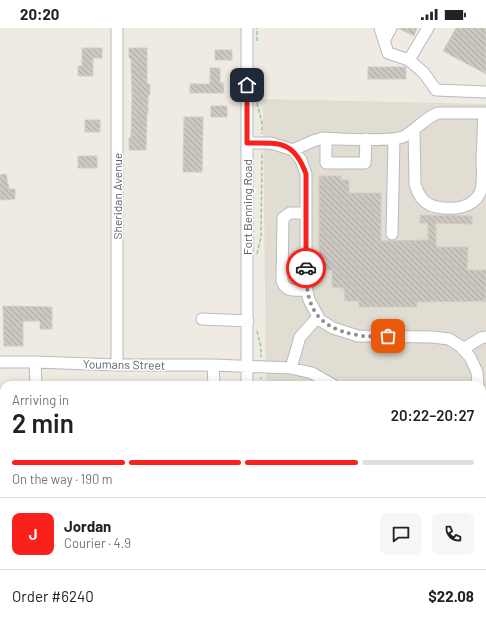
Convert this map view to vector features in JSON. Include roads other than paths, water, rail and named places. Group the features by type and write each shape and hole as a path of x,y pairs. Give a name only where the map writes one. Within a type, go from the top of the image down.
{"street":[{"name":"Sheridan Avenue","path":"117,28 117,365"},
{"name":"Fort Benning Road","path":"247,28 247,143 252,323 247,381"},
{"path":"380,28 388,53 409,60 424,73 436,90 486,92"},
{"path":"384,41 391,28"},
{"path":"409,60 428,28"},
{"path":"293,150 313,141 326,139 394,139 404,137 431,116 438,113 485,113 484,170 480,193 469,205 460,208 440,208 427,203 421,198 417,191 416,184 414,130"},
{"path":"326,139 326,163 365,163 366,139"},
{"path":"392,234 394,139"},
{"path":"247,143 271,143 293,150 301,160 306,174 306,286 309,300 320,320 333,328 358,336 432,337 449,339 463,349 470,357 477,372 478,381"},
{"path":"306,213 290,213 283,218 282,281 284,287 289,289 307,290"},
{"path":"291,368 300,337 318,317"},
{"path":"202,319 252,323"},
{"path":"463,349 486,337"},
{"name":"Youmans Street","path":"0,362 117,365 214,365 291,368 312,373 326,381"},
{"path":"35,362 36,381"},
{"path":"214,365 214,381"}]}
